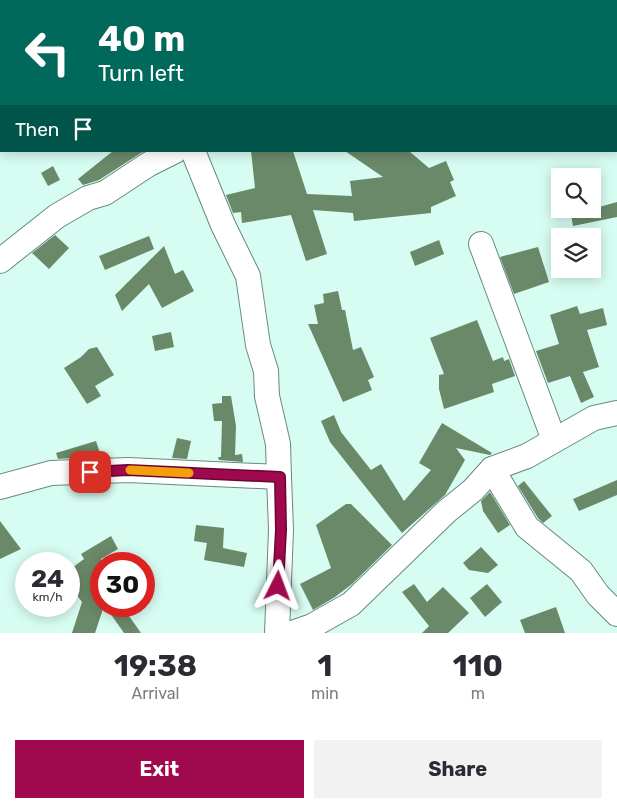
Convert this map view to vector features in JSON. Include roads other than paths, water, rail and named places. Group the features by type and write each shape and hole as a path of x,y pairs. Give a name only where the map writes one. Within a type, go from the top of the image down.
{"street":[{"path":"0,261 57,216 88,198 105,193 149,164 173,152"},
{"path":"193,152 222,225 248,276 258,345 266,371 267,396 278,444 280,477 281,530 277,633"},
{"path":"481,244 554,440"},
{"path":"292,633 312,626 351,604 447,511 472,490 492,468 527,456 594,418 617,414"},
{"path":"492,468 527,527 581,571 598,595 617,614"},
{"path":"0,487 51,473 128,470 280,477"}]}
